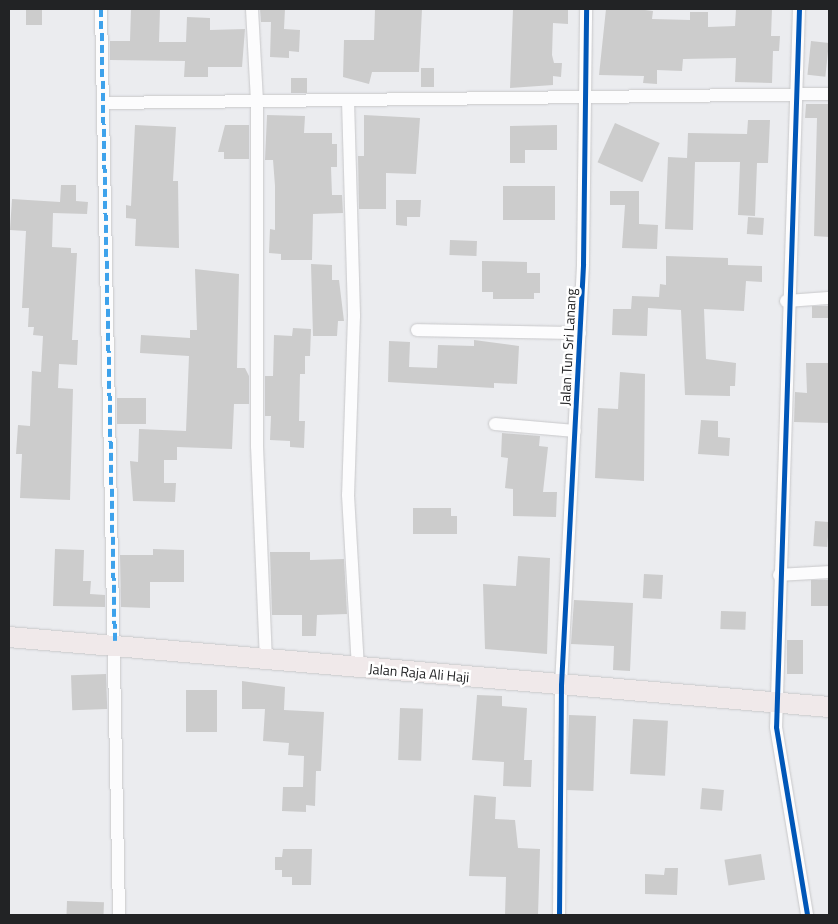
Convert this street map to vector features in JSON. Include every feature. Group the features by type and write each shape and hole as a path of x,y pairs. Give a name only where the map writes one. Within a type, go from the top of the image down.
{"main road":[{"name":"Jalan Raja Ali Haji","path":"9,637 115,644 266,662 358,667 829,707"}],"street":[{"path":"101,9 105,103 119,915"},
{"path":"252,9 257,100 257,446 266,662"},
{"name":"Jalan Tun Sri Lanang","path":"559,915 561,685 580,333 586,98 586,9"},
{"path":"799,9 793,94 779,575 764,702 777,741 807,915"},
{"path":"105,103 829,94"},
{"path":"348,100 354,316 348,495 358,667"},
{"path":"786,301 829,298"},
{"path":"418,330 580,333"},
{"path":"495,424 575,431"},
{"path":"779,575 829,572"}],"building":[{"path":"26,9 42,9 42,25 26,25"},
{"path":"131,9 160,9 159,42 186,42 187,17 210,18 210,30 245,29 242,67 208,67 208,77 184,77 185,61 110,60 110,41 130,41"},
{"path":"260,9 285,9 284,29 300,30 299,52 289,51 289,58 270,57 271,22 261,22"},
{"path":"375,9 422,9 419,72 372,72 369,84 343,77 344,40 374,40"},
{"path":"513,9 568,9 568,24 553,23 552,55 554,63 562,63 561,77 553,76 553,85 510,88"},
{"path":"606,9 653,11 652,19 690,20 690,12 708,12 708,27 735,26 736,9 772,9 771,36 780,36 779,51 773,51 772,83 735,82 736,58 683,59 682,71 657,70 657,84 643,83 644,76 599,75"},
{"path":"811,41 829,43 825,77 807,75"},
{"path":"421,68 434,68 434,87 421,87"},
{"path":"291,78 307,78 307,93 291,93"},
{"path":"806,104 829,104 829,237 814,236 817,118 805,118"},
{"path":"267,115 305,116 304,133 332,133 332,144 337,144 337,167 331,167 332,195 342,195 343,213 313,214 312,260 281,260 281,254 269,253 270,229 275,230 275,186 273,160 265,160"},
{"path":"364,115 420,118 416,174 386,173 386,209 359,209 358,156 364,156"},
{"path":"748,120 770,120 768,163 757,163 755,216 738,215 740,162 695,162 693,230 665,229 668,157 687,158 688,133 747,134"},
{"path":"615,123 660,143 642,182 598,162"},
{"path":"135,125 176,127 173,181 178,181 179,248 135,246 136,219 126,218 126,205 131,206"},
{"path":"225,125 249,125 249,159 224,159 224,152 218,152"},
{"path":"557,125 557,150 525,150 525,163 510,163 510,126"},
{"path":"61,185 76,185 76,201 88,202 87,214 53,213 52,247 71,248 71,253 77,253 72,340 78,340 77,365 59,364 58,388 73,389 70,500 20,498 22,454 16,454 18,425 30,426 32,371 41,372 43,336 33,335 34,327 28,327 29,308 22,308 26,231 10,230 12,199 60,202"},
{"path":"503,186 555,186 555,220 503,220"},
{"path":"610,191 639,191 639,224 658,225 657,249 622,248 625,205 610,205"},
{"path":"396,200 421,200 420,217 407,217 407,226 396,225"},
{"path":"748,217 764,218 763,235 747,234"},
{"path":"450,240 477,241 476,256 449,255"},
{"path":"666,256 728,258 728,265 762,266 762,282 746,281 744,311 704,309 706,359 736,363 735,386 730,386 730,396 685,395 681,310 648,308 647,336 612,335 613,309 631,309 632,296 659,297 660,284 666,285"},
{"path":"482,261 527,262 527,273 540,273 540,293 534,293 534,299 493,299 493,292 482,292"},
{"path":"311,264 332,265 332,280 339,280 344,321 338,321 337,336 313,336"},
{"path":"195,269 239,274 237,368 245,368 249,376 249,404 234,404 232,449 177,447 177,460 164,460 164,483 176,483 175,502 133,501 130,461 138,462 139,429 186,431 189,356 140,353 141,335 190,338 190,330 197,330"},
{"path":"812,306 829,306 829,318 812,318"},
{"path":"293,328 311,329 310,356 305,356 305,374 300,374 299,421 305,421 304,448 290,447 290,441 270,440 271,416 265,416 265,376 273,376 274,335 292,336"},
{"path":"474,340 519,346 517,384 494,383 494,388 388,382 389,341 410,342 409,367 437,368 438,345 474,346"},
{"path":"806,363 829,363 829,423 794,422 795,392 807,393"},
{"path":"620,372 645,374 644,481 595,478 598,408 618,409"},
{"path":"117,398 146,398 146,424 117,424"},
{"path":"701,420 718,421 718,437 730,438 729,456 698,454"},
{"path":"502,433 540,436 539,446 548,447 543,492 557,492 556,517 513,516 513,489 505,488 508,458 501,457"},
{"path":"413,508 451,508 451,516 457,516 457,534 413,534"},
{"path":"815,521 829,522 827,547 813,546"},
{"path":"55,549 84,550 83,581 91,581 90,594 105,595 105,607 53,606"},
{"path":"153,549 184,550 184,582 150,582 150,608 121,607 120,555 153,555"},
{"path":"270,552 310,552 310,560 344,559 347,614 317,615 316,636 302,636 302,615 272,615"},
{"path":"518,556 550,558 547,654 485,649 483,584 516,586"},
{"path":"644,574 663,575 662,599 643,598"},
{"path":"811,580 829,580 829,606 811,606"},
{"path":"574,600 633,603 630,671 613,670 614,646 571,644"},
{"path":"721,611 746,612 745,630 720,629"},
{"path":"787,640 803,640 803,674 787,674"},
{"path":"106,674 107,709 72,710 71,675"},
{"path":"242,681 285,687 284,710 324,712 321,771 316,771 315,806 306,805 306,812 282,811 283,787 303,787 304,756 288,755 289,743 263,741 265,709 242,709"},
{"path":"186,690 217,690 217,732 186,732"},
{"path":"477,695 502,696 502,706 527,708 524,760 532,760 531,787 503,786 504,762 472,760"},
{"path":"400,708 423,709 421,761 398,760"},
{"path":"569,715 596,716 593,791 566,790"},
{"path":"633,719 668,721 665,776 630,774"},
{"path":"702,788 724,790 722,811 700,809"},
{"path":"474,795 496,797 495,819 515,820 518,848 540,849 538,915 505,915 506,877 469,876"},
{"path":"283,849 312,849 311,885 292,885 292,877 282,877 282,870 275,870 275,857 282,857"},
{"path":"761,854 765,880 729,885 724,860"},
{"path":"665,868 678,868 677,895 645,894 645,874 664,875"},
{"path":"67,901 104,902 104,915 67,915"}],"marked path":[{"path":"101,9 115,644"}],"cycle path":[{"path":"559,915 561,685 583,264 586,9"},
{"path":"799,9 776,727 807,915"}]}
